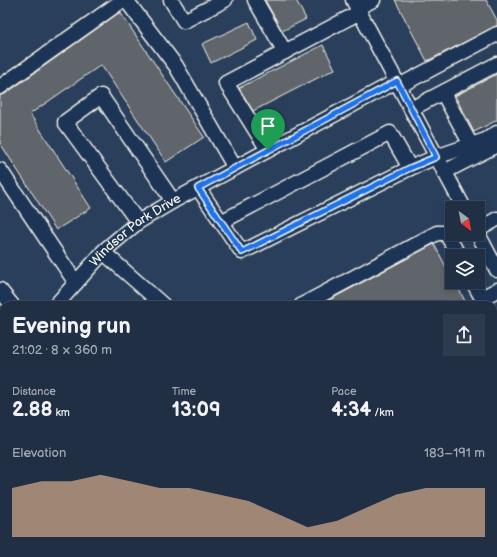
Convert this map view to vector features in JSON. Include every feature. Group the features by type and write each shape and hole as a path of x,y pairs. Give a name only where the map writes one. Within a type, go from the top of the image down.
{"street":[{"path":"0,87 123,0"},
{"path":"126,0 176,66 235,168"},
{"path":"171,0 184,21 225,0"},
{"path":"255,0 285,52"},
{"path":"268,150 226,83 285,52 357,7 373,0"},
{"path":"357,7 460,201"},
{"name":"Windsor Park Drive","path":"60,301 103,252 123,233 138,222 173,201 268,150 497,34"},
{"path":"411,109 497,64"},
{"path":"443,92 471,145"},
{"path":"138,222 65,122 101,96 173,201"},
{"path":"221,222 390,133 410,168"},
{"path":"198,188 242,252 410,168 436,157 486,140 497,133"},
{"path":"444,172 497,145"},
{"path":"0,170 76,283"},
{"path":"485,226 497,219"},
{"path":"310,301 437,233 445,232"},
{"path":"103,252 158,301"},
{"path":"485,256 497,270"},
{"path":"477,289 483,301"},
{"path":"0,290 9,301"},
{"path":"485,301 497,290"}],"building":[{"path":"265,0 296,0 306,19 282,31"},
{"path":"395,0 486,0 497,20 497,26 427,61"},
{"path":"120,12 204,137 166,162 101,65 30,114 91,208 56,230 0,143 0,95 5,94"},
{"path":"249,22 257,40 211,63 202,44"},
{"path":"323,45 335,69 253,111 239,88"},
{"path":"497,74 497,120 474,132 455,96"},
{"path":"434,244 445,265 445,289 459,289 465,301 327,301"}],"route":[{"path":"397,81 436,157 410,168 242,252 198,188 268,150 397,81"}]}
